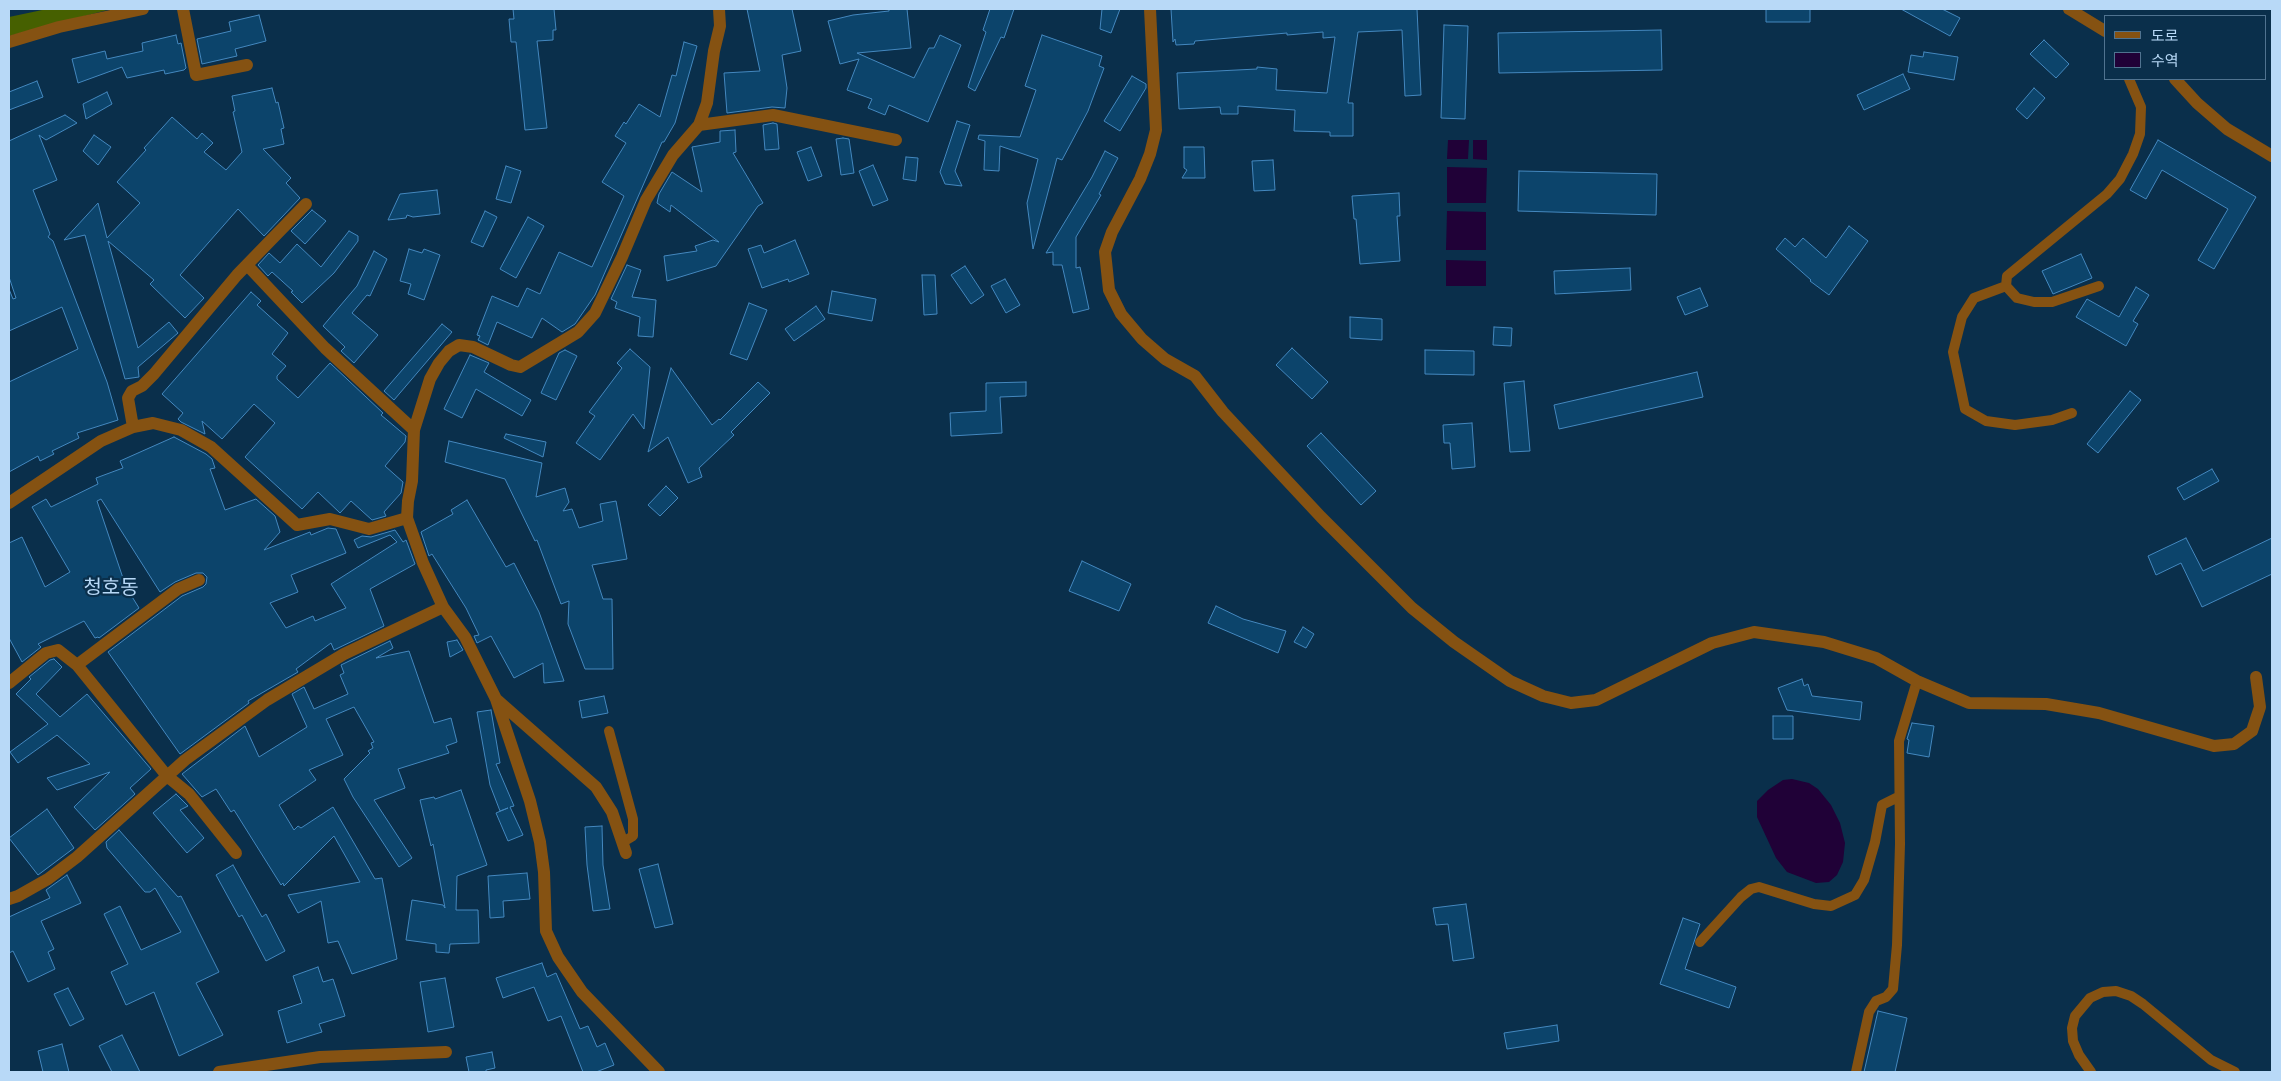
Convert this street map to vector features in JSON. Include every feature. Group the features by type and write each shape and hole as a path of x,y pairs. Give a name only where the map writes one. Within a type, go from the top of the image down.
{"street":[{"path":"9,42 59,26 143,9"},
{"path":"183,9 196,75 246,66"},
{"path":"659,1072 582,992 554,948 546,931 544,872 540,842 530,801 496,699 465,637 443,607 423,563 407,518 412,481 414,430 430,379 439,363 449,351 458,345 472,347 511,365 520,366 578,332 595,313 622,257 646,200 673,155 699,125 707,103 714,51 720,26 719,9"},
{"path":"1150,9 1156,130 1150,154 1140,179 1112,232 1105,252 1109,290 1120,314 1142,339 1165,359 1195,376 1223,412 1321,517 1412,608 1454,642 1510,680 1543,696 1571,703 1596,700 1712,643 1754,632 1824,642 1876,658 1917,681 1969,703 2046,704 2099,713 2214,746 2234,744 2252,731 2260,707 2256,677"},
{"path":"2069,9 2103,32"},
{"path":"2176,80 2197,103 2227,129 2272,156"},
{"path":"699,125 773,115 896,140"},
{"path":"133,427 128,398 132,391 142,386 154,374 247,265 306,204"},
{"path":"247,265 325,348 414,430"},
{"path":"9,503 101,441 133,427 153,423 181,430 211,447 297,525 330,519 369,529 407,518"},
{"path":"77,665 178,589 199,580"},
{"path":"9,899 48,880 77,857 185,760 274,696 344,654 443,607"},
{"path":"9,682 46,653 58,650 77,665 167,776 189,794 236,853"},
{"path":"496,699 596,787 612,812 624,848"},
{"path":"219,1072 320,1056 446,1052"}],"lane":[{"path":"2098,286 2052,302 2034,302 2017,298 2006,286 2007,276 2107,194 2120,179 2133,154 2140,134 2141,107 2129,80"},
{"path":"2006,286 1974,298 1962,317 1953,352 1965,409 1986,421 2015,425 2052,420 2072,413"},
{"path":"1856,1072 1869,1012 1876,1001 1886,998 1893,989 1898,899 1899,741 1917,681"},
{"path":"609,731 633,819 633,836 624,848"},
{"path":"1700,942 1741,897 1751,889 1758,887 1814,904 1831,906 1856,895 1867,871 1882,805 1898,797"},
{"path":"2091,1072 2079,1055 2073,1041 2072,1028 2075,1016 2090,998 2103,992 2116,991 2131,996 2211,1060 2235,1072"}],"green space":[{"path":"47,9 111,9 9,36 9,17"}],"water":[{"path":"1448,140 1469,140 1468,159 1447,159"},
{"path":"1473,140 1487,140 1487,160 1473,159"},
{"path":"1447,167 1487,168 1486,203 1447,203"},
{"path":"1447,211 1486,212 1486,250 1446,250"},
{"path":"1446,260 1486,261 1486,286 1446,286"},
{"path":"1792,779 1809,783 1818,789 1831,805 1840,823 1845,843 1843,862 1837,875 1829,882 1816,883 1787,872 1776,858 1757,817 1757,801 1768,790 1783,780"}],"building":[{"path":"513,9 554,9 556,30 553,30 553,40 537,41 547,128 525,130 516,42 511,42 509,19 514,19"},
{"path":"747,9 792,9 801,51 782,55 787,88 785,108 772,107 727,113 724,73 760,71"},
{"path":"889,9 907,9 911,48 857,53 914,78 929,48 934,48 940,35 961,45 928,122 889,105 885,115 868,108 872,99 847,90 859,59 840,64 828,21 853,15 889,11"},
{"path":"990,9 1014,9 1004,38 1001,37 975,91 968,87 986,32 983,30"},
{"path":"1102,9 1120,9 1111,33 1100,29"},
{"path":"1171,9 1417,9 1421,95 1405,96 1402,30 1358,32 1348,103 1353,103 1353,136 1330,136 1330,132 1294,131 1295,110 1238,106 1238,114 1221,114 1220,107 1179,109 1177,73 1257,69 1257,67 1277,69 1276,90 1327,93 1335,37 1323,38 1323,32 1287,35 1287,33 1195,41 1194,44 1176,45 1175,39 1173,42"},
{"path":"1766,9 1810,9 1810,22 1766,22"},
{"path":"1901,9 1942,9 1960,18 1950,36"},
{"path":"259,15 266,41 235,49 237,56 202,64 197,39 231,31 229,22"},
{"path":"1444,25 1468,26 1465,119 1441,118"},
{"path":"1661,30 1662,70 1499,73 1498,33"},
{"path":"176,35 178,44 181,43 186,68 184,70 165,74 164,70 127,78 122,67 78,83 72,59 105,51 107,59 143,51 142,43"},
{"path":"1042,35 1102,56 1099,66 1104,68 1088,111 1062,160 1057,158 1033,249 1027,203 1038,159 1000,146 999,171 984,170 985,141 978,139 979,135 1020,137 1036,90 1025,86"},
{"path":"2044,40 2069,64 2056,78 2030,54"},
{"path":"684,42 697,46 675,123 664,142 662,142 595,295 575,324 562,332 542,318 532,338 497,322 488,345 478,340 480,336 477,335 492,296 518,307 527,288 540,294 559,252 592,267 624,196 602,182 626,143 615,136 624,122 626,124 639,104 660,117 672,75 676,76"},
{"path":"1924,52 1958,57 1954,80 1908,72 1911,55 1923,57"},
{"path":"1903,74 1910,89 1864,110 1857,95"},
{"path":"1132,76 1146,84 1146,88 1120,131 1104,121"},
{"path":"37,81 43,97 9,110 9,92"},
{"path":"272,88 276,103 278,102 284,128 281,129 284,144 263,149 291,178 286,183 300,198 264,236 238,209 180,275 204,298 185,318 150,284 154,280 108,241 138,348 169,322 178,333 138,367 139,377 125,379 85,235 64,240 98,203 107,238 140,203 117,182 172,117 197,139 202,133 213,143 204,152 226,170 242,152 233,112 235,111 232,96"},
{"path":"2034,88 2045,98 2027,119 2016,109"},
{"path":"107,92 112,104 86,119 83,104"},
{"path":"65,115 77,123 46,140 39,135 57,180 33,190 50,234 48,237 53,241 107,382 118,420 77,433 79,438 52,451 54,454 40,461 38,456 9,472 9,382 78,349 62,307 9,331 9,289 13,299 16,298 9,277 9,141"},
{"path":"957,121 970,125 955,171 962,186 945,184 940,172"},
{"path":"777,124 779,149 765,150 763,125"},
{"path":"735,130 736,152 733,153 763,203 758,206 716,266 667,281 664,256 697,251 695,246 713,240 719,242 671,205 670,212 657,203 659,194 672,172 702,192 692,147 720,142 720,131"},
{"path":"94,135 111,147 98,165 83,151"},
{"path":"836,139 849,139 854,173 841,175"},
{"path":"2158,140 2256,197 2214,269 2198,260 2228,209 2162,170 2146,199 2130,190"},
{"path":"811,147 822,176 808,181 797,152"},
{"path":"1184,147 1204,147 1205,178 1182,178 1187,170 1184,168"},
{"path":"1105,151 1118,158 1099,194 1101,195 1076,237 1076,268 1080,267 1089,309 1073,313 1062,265 1053,265 1053,252 1046,253 1092,177"},
{"path":"906,157 918,158 916,181 903,179"},
{"path":"1273,160 1275,190 1254,191 1252,161"},
{"path":"873,165 888,200 873,206 859,171"},
{"path":"506,166 521,171 511,203 496,199"},
{"path":"1519,171 1657,174 1656,215 1518,211"},
{"path":"437,190 440,214 413,217 407,215 406,218 388,220 400,194"},
{"path":"1399,193 1400,216 1397,216 1400,261 1360,264 1352,196"},
{"path":"312,210 326,221 305,244 291,231"},
{"path":"485,211 497,217 483,247 471,242"},
{"path":"528,217 544,226 516,278 500,269"},
{"path":"1849,226 1868,241 1829,295 1810,281 1776,249 1785,238 1795,247 1803,238 1826,258"},
{"path":"349,231 358,236 358,241 334,273 302,303 291,292 293,291 272,272 268,276 258,265 269,253 280,263 297,244 321,267"},
{"path":"795,240 809,274 789,282 788,279 762,288 748,249 761,245 764,253"},
{"path":"409,249 422,253 424,249 440,255 424,300 408,294 411,284 400,281"},
{"path":"374,251 387,259 370,296 367,295 352,313 378,335 354,363 341,351 345,347 323,326 357,286"},
{"path":"2081,254 2092,278 2053,294 2042,271"},
{"path":"627,265 641,270 632,297 656,300 653,337 638,336 640,317 615,308 617,302 611,299"},
{"path":"965,266 984,295 971,304 951,275"},
{"path":"1630,268 1631,290 1555,294 1554,271"},
{"path":"922,275 935,275 937,314 924,315"},
{"path":"1005,279 1020,305 1006,313 991,286"},
{"path":"2136,287 2149,295 2133,321 2138,324 2126,346 2076,317 2087,299 2119,317"},
{"path":"1700,288 1708,306 1685,315 1677,297"},
{"path":"832,291 876,299 872,321 828,313"},
{"path":"251,292 261,301 257,305 288,333 272,354 286,366 277,376 277,379 298,398 330,363 383,413 381,415 406,436 405,442 385,466 403,482 401,493 384,512 386,516 372,520 351,501 340,513 318,492 302,509 245,457 275,423 254,404 222,439 202,421 205,434 181,422 178,419 183,413 162,394"},
{"path":"749,303 767,310 747,360 730,354"},
{"path":"816,306 825,319 794,341 785,329"},
{"path":"1350,317 1382,319 1382,340 1350,338"},
{"path":"442,324 452,332 394,400 384,391"},
{"path":"1494,327 1512,328 1511,346 1493,345"},
{"path":"1292,348 1328,382 1312,399 1276,365"},
{"path":"630,349 650,367 644,429 633,414 600,460 576,443 595,416 589,412 622,368 617,363"},
{"path":"565,350 577,356 556,400 541,393 559,353"},
{"path":"1425,350 1474,351 1474,375 1425,374"},
{"path":"470,355 489,363 484,372 531,400 522,416 476,389 462,418 444,409"},
{"path":"671,368 712,425 720,420 758,382 770,393 731,432 734,435 699,468 702,477 688,483 668,437 648,452"},
{"path":"1697,372 1703,397 1559,429 1554,405"},
{"path":"1524,381 1530,451 1510,452 1504,383"},
{"path":"1026,382 1026,396 1000,397 1002,433 951,436 950,413 986,411 986,383"},
{"path":"2130,391 2141,400 2098,453 2087,444"},
{"path":"1472,423 1475,467 1452,469 1450,443 1444,443 1443,425"},
{"path":"1321,433 1376,491 1361,505 1307,446"},
{"path":"506,434 546,442 543,457 504,438"},
{"path":"174,437 212,459 215,468 210,469 225,510 256,499 275,516 280,532 264,550 310,532 311,535 328,528 336,529 346,553 291,575 298,592 270,603 286,628 313,616 315,621 346,608 331,584 397,542 390,535 358,548 354,540 362,536 371,537 395,530 403,542 406,540 415,564 370,589 384,626 334,650 331,643 296,669 298,672 248,701 249,703 180,754 108,652 182,596 203,587 206,584 207,577 203,573 196,573 175,582 160,592 101,499 97,501 126,587 139,608 99,638 95,638 84,621 38,644 41,647 22,662 9,638 9,543 22,537 45,587 70,572 32,507 46,499 51,507 98,484 96,478 123,468 120,461"},
{"path":"449,441 542,463 536,497 565,488 569,502 563,511 572,509 579,528 603,521 600,504 616,501 627,559 592,565 603,599 612,599 613,669 585,669 568,624 569,601 561,604 537,540 535,541 505,479 445,462"},
{"path":"2212,469 2219,481 2184,500 2177,488"},
{"path":"666,486 678,498 660,516 648,505"},
{"path":"467,500 506,567 514,563 539,612 564,681 544,683 543,663 514,678 491,636 477,643 474,636 479,635 466,608 432,554 429,556 421,532 453,514 451,510"},
{"path":"2186,538 2203,571 2272,538 2272,574 2202,607 2181,563 2156,575 2148,556"},
{"path":"1082,561 1131,584 1119,611 1069,591"},
{"path":"1216,606 1243,619 1286,631 1278,653 1208,623"},
{"path":"1303,627 1314,634 1306,648 1294,642"},
{"path":"457,640 463,650 450,657 447,642"},
{"path":"390,641 393,648 376,658 409,651 434,723 451,718 457,742 446,746 449,753 398,769 405,788 374,800 412,858 399,867 353,797 344,779 370,753 368,751 373,748 371,743 374,742 354,707 326,719 343,755 309,770 316,780 279,805 294,830 298,826 301,828 333,807 375,879 382,878 397,959 352,974 338,941 328,943 321,901 298,913 288,895 360,882 334,836 284,886 283,883 281,885 234,810 231,812 216,789 202,797 182,774 245,726 259,757 307,727 292,694 304,687 314,709 348,694 340,675 344,673 341,665"},
{"path":"54,659 62,667 36,694 60,717 87,694 151,769 130,788 135,794 95,830 74,807 110,772 57,790 47,778 90,764 57,735 18,763 10,752 48,724 16,694 31,679 29,677 50,660"},
{"path":"1802,679 1804,686 1808,684 1812,696 1862,702 1860,720 1787,710 1778,688"},
{"path":"604,696 608,713 582,718 579,701"},
{"path":"491,710 500,763 496,764 514,806 510,807 523,835 508,841 496,813 508,808 500,811 490,785 477,712"},
{"path":"1773,716 1793,716 1793,739 1773,739"},
{"path":"1912,723 1934,726 1929,757 1907,753 1909,740 1907,739"},
{"path":"461,790 487,865 457,876 456,910 478,910 479,943 450,944 449,953 436,952 436,944 406,940 412,900 443,905 445,908 433,844 431,846 420,800 434,797 435,799"},
{"path":"176,794 188,806 180,810 204,838 187,853 153,813"},
{"path":"47,809 74,848 38,875 9,838"},
{"path":"602,826 603,865 610,909 593,911 587,865 585,827"},
{"path":"119,830 178,897 181,896 219,972 196,983 223,1035 179,1056 154,992 126,1005 111,972 128,964 104,914 120,906 141,950 181,932 155,888 150,892 145,892 107,848 106,842"},
{"path":"658,864 673,924 655,928 639,869"},
{"path":"233,865 262,917 266,914 285,951 266,961 242,915 239,917 216,875"},
{"path":"527,873 530,899 503,901 504,917 490,918 488,876"},
{"path":"67,875 81,903 41,921 54,949 48,952 55,969 28,982 13,951 9,953 9,917 50,898 46,890"},
{"path":"1466,904 1474,958 1453,961 1448,924 1436,925 1433,908"},
{"path":"1683,918 1700,924 1685,969 1736,987 1729,1008 1660,984"},
{"path":"542,963 547,977 556,973 580,1029 588,1026 597,1047 605,1043 614,1065 596,1072 583,1072 561,1016 548,1021 534,987 503,998 496,978"},
{"path":"318,967 323,982 333,979 345,1016 319,1024 322,1032 287,1043 278,1011 302,1003 293,976"},
{"path":"445,978 454,1027 428,1032 420,982"},
{"path":"68,988 84,1019 70,1026 54,994"},
{"path":"1878,1011 1907,1018 1895,1072 1864,1072"},
{"path":"1557,1025 1559,1041 1507,1049 1504,1033"},
{"path":"122,1035 140,1072 112,1072 99,1046"},
{"path":"62,1044 69,1072 43,1072 38,1051"},
{"path":"492,1052 495,1068 486,1070 486,1072 469,1072 466,1057"}],"district":[{"name":"청호동","path":"111,589"}]}
